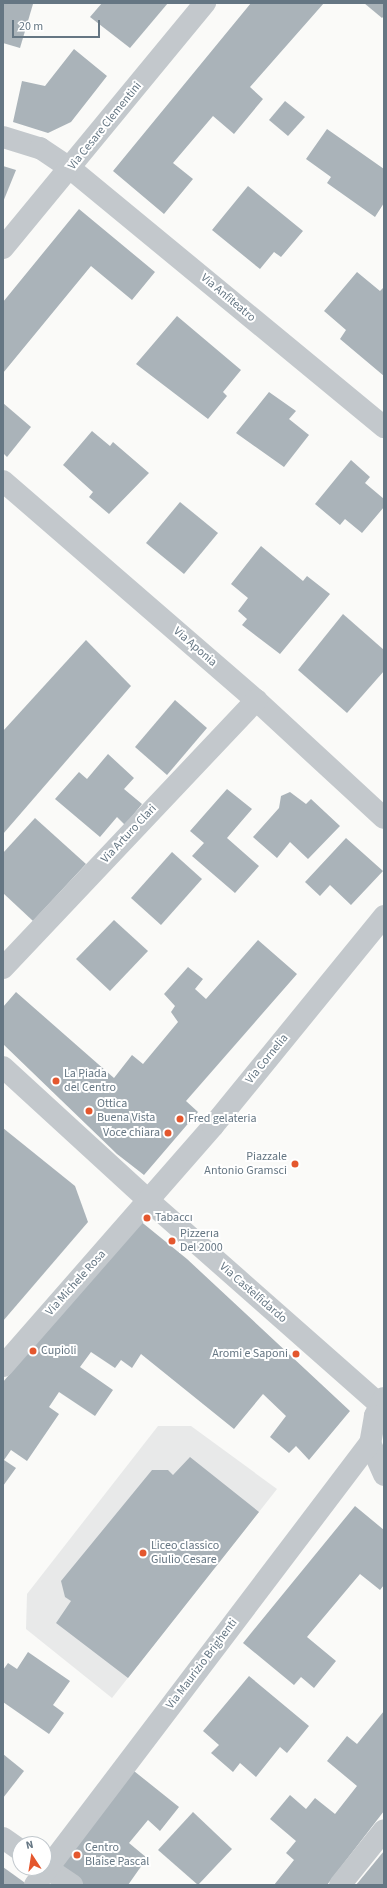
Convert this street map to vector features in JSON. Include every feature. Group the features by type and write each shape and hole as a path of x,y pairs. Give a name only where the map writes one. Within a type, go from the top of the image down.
{"street":[{"name":"Via Cesare Clementini","path":"3,248 71,168 205,3"},
{"name":"Via Anfiteatro","path":"3,137 40,148 71,168 384,428"},
{"name":"Via Aponia","path":"3,481 256,700 384,818"},
{"name":"Via Arturo Clari","path":"3,968 256,700"},
{"name":"Via Cornelia","path":"149,1201 384,916"},
{"name":"Via Castelfidardo","path":"3,1066 149,1201 380,1406"},
{"name":"Via Michele Rosa","path":"3,1366 149,1201"},
{"path":"380,1406 370,1443 384,1475"},
{"name":"Via Maurizio Brighenti","path":"52,1860 370,1443"},
{"path":"340,1885 384,1830"},
{"path":"3,1838 12,1844"},
{"path":"50,1876 72,1885"}],"shaded area":[{"name":"Liceo classico Giulio Cesare","path":"158,1426 191,1426 277,1489 112,1698 26,1629 27,1594"}],"building":[{"path":"3,3 33,4 20,48 3,43"},
{"path":"102,3 168,3 130,48 90,17"},
{"path":"251,3 324,3 250,87 263,99 234,134 213,116 173,163 193,179 164,214 113,171"},
{"path":"364,3 384,3 384,16 382,18"},
{"path":"74,49 107,76 71,122 48,133 13,122 22,81 45,86"},
{"path":"285,101 305,117 288,136 269,120"},
{"path":"327,129 384,169 384,203 375,217 327,183 331,177 306,159"},
{"path":"3,166 16,170 3,202"},
{"path":"248,186 303,231 281,257 274,252 260,269 212,230"},
{"path":"79,209 155,272 132,300 91,266 3,373 3,302"},
{"path":"357,272 380,291 384,287 384,376 340,339 346,330 324,311"},
{"path":"177,316 241,370 223,392 227,396 208,419 136,364"},
{"path":"269,392 296,411 289,419 309,435 284,467 236,433"},
{"path":"3,403 31,427 7,457 3,453"},
{"path":"92,431 110,446 113,442 149,473 109,514 89,497 93,492 63,465"},
{"path":"351,460 370,477 365,483 384,499 384,507 362,533 345,519 340,525 315,504"},
{"path":"180,502 218,533 184,574 146,543"},
{"path":"261,546 303,581 307,576 330,594 280,654 242,625 247,619 238,611 248,598 231,584"},
{"path":"343,614 384,650 384,671 347,713 298,670"},
{"path":"86,640 131,686 3,834 3,731"},
{"path":"175,700 207,728 167,775 135,747"},
{"path":"108,754 134,778 124,789 142,804 125,825 117,817 100,837 55,799 79,772 87,779"},
{"path":"227,789 252,809 227,838 259,866 235,893 192,856 204,843 190,831"},
{"path":"290,792 306,804 311,799 340,826 308,859 290,842 277,858 253,837 279,808 281,796"},
{"path":"35,818 86,864 33,921 3,893 3,853"},
{"path":"346,838 383,871 351,905 330,885 320,896 305,882"},
{"path":"172,852 202,879 161,925 131,898"},
{"path":"114,920 148,951 110,991 76,959"},
{"path":"258,940 297,974 186,1101 198,1112 144,1175 117,1154 3,1044 3,1007 16,992 114,1078 132,1055 143,1064 178,1022 171,1012 175,1006 164,994 188,967 203,979 195,989 206,999"},
{"path":"3,1128 75,1186 88,1222 3,1321"},
{"path":"139,1220 187,1259 350,1411 309,1460 296,1446 289,1453 270,1437 286,1416 263,1394 234,1429 141,1354 132,1368 121,1360 115,1368 91,1352 80,1367 113,1390 95,1416 59,1392 49,1407 59,1414 27,1461 11,1450 4,1460 16,1468 3,1486 3,1382"},
{"name":"Liceo classico Giulio Cesare","path":"190,1457 259,1512 128,1678 56,1623 71,1601 65,1597 61,1581 152,1470 168,1470 173,1475"},
{"path":"355,1506 384,1530 384,1585 380,1590 360,1574 307,1637 336,1661 314,1688 301,1677 294,1685 243,1643"},
{"path":"28,1652 70,1681 53,1705 64,1713 49,1734 3,1702 3,1670 8,1663 17,1669"},
{"path":"249,1676 309,1726 287,1753 280,1747 256,1777 240,1763 233,1772 211,1753 219,1745 203,1731"},
{"path":"384,1711 384,1811 327,1885 274,1885 294,1860 286,1853 296,1841 270,1819 290,1795 306,1809 315,1798 335,1814 357,1786 327,1761 347,1736 357,1744"},
{"path":"3,1754 24,1771 3,1798"},
{"path":"134,1771 179,1807 160,1831 148,1820 129,1843 147,1858 128,1885 81,1885 59,1870"},
{"path":"193,1812 232,1849 198,1885 158,1850"},
{"path":"384,1851 384,1885 356,1885"},
{"path":"3,1867 12,1873 12,1876 16,1876 28,1885 3,1885"}],"place":[{"name":"La Piada del Centro","path":"56,1081"},
{"name":"Ottica Buena Vista","path":"89,1111"},
{"name":"Fred gelateria","path":"180,1119"},
{"name":"Voce chiara","path":"168,1133"},
{"name":"Piazzale Antonio Gramsci","path":"295,1164"},
{"name":"Tabaccı","path":"147,1218"},
{"name":"Pizzerıa Del 2000","path":"172,1241"},
{"name":"Cupioli","path":"33,1351"},
{"name":"Aromi e Saponi","path":"296,1354"},
{"name":"Liceo classico Giulio Cesare","path":"143,1553"},
{"name":"Centro Blaise Pascal","path":"77,1855"}]}
